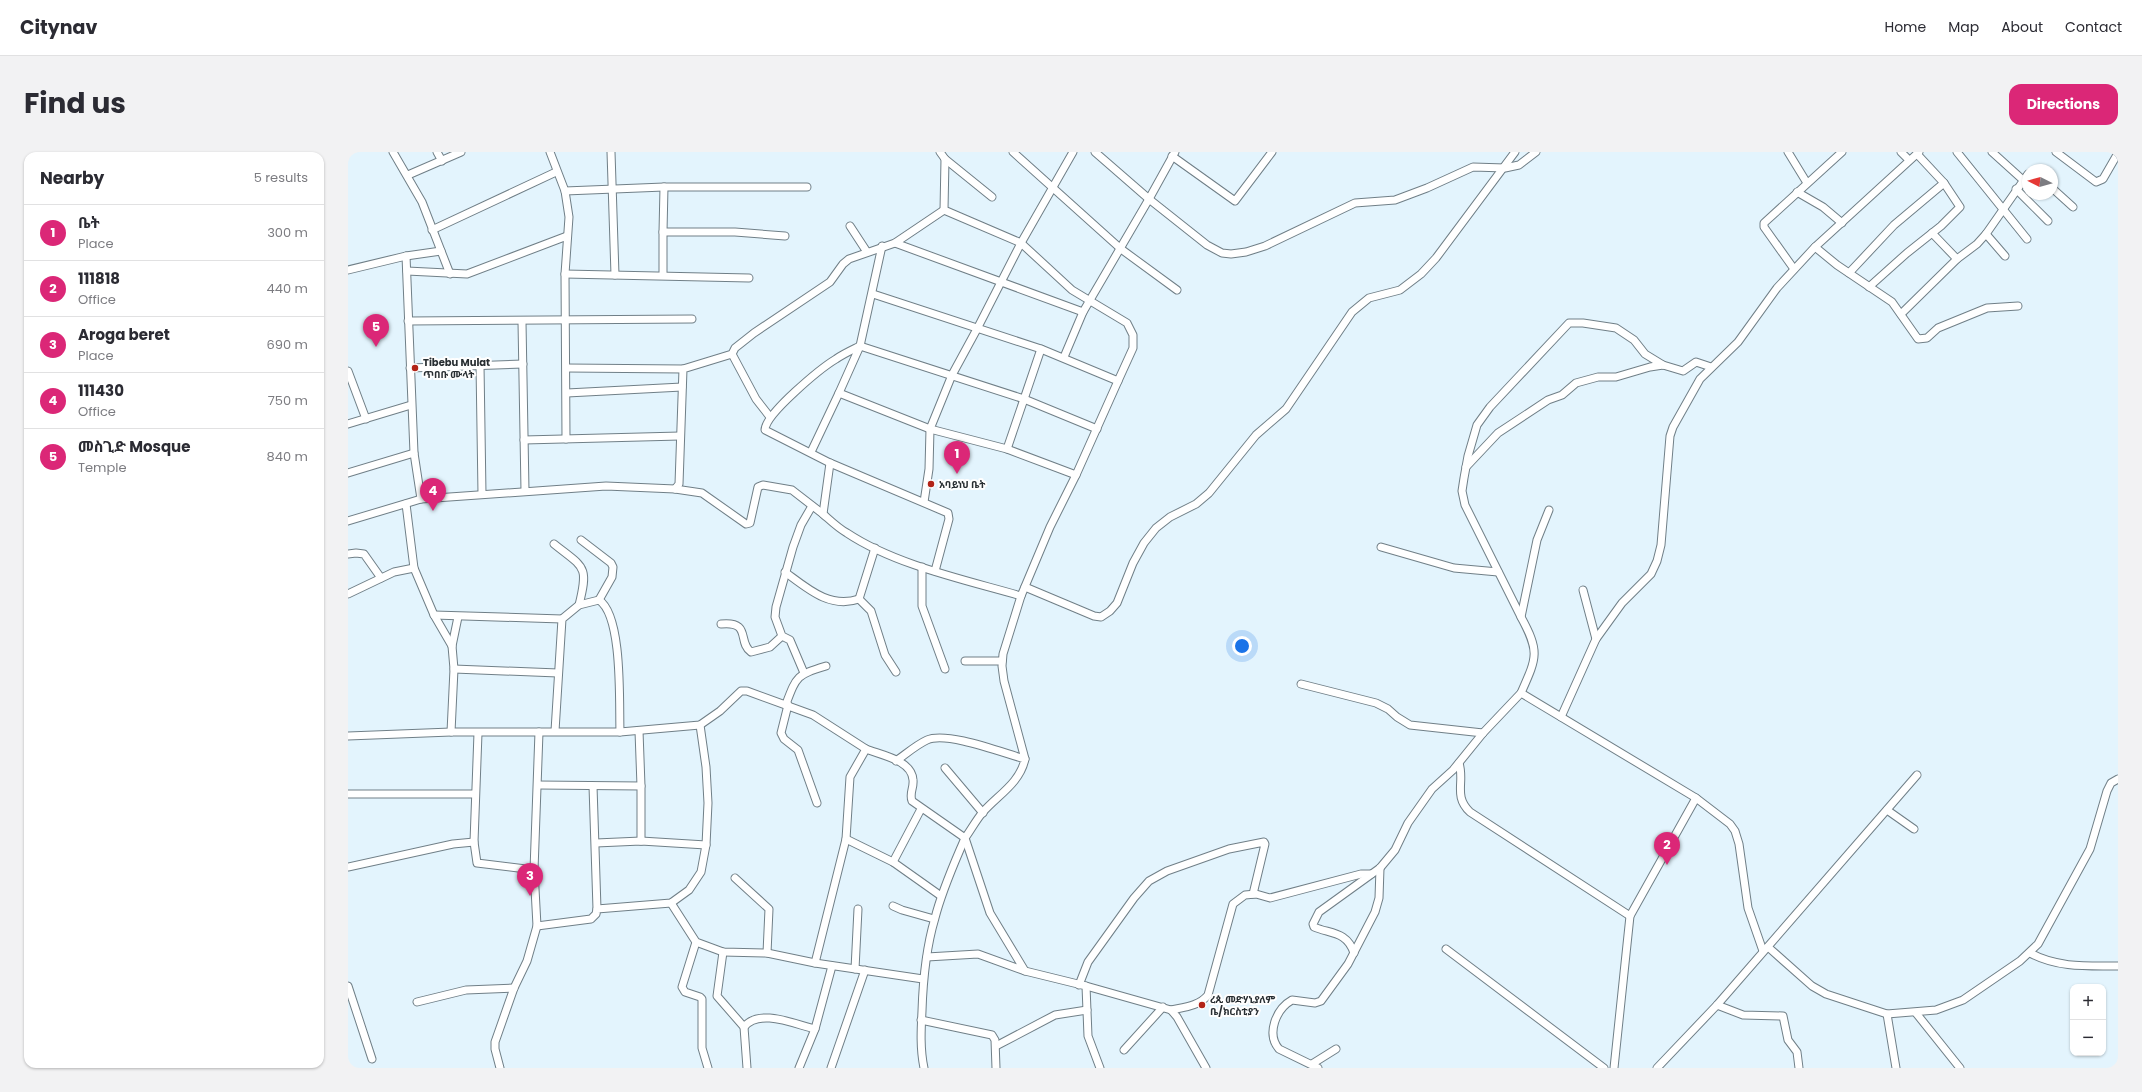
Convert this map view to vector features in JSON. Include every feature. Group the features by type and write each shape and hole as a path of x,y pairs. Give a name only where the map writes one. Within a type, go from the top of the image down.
{"street":[{"path":"394,152 422,202 450,274"},
{"path":"437,152 442,161"},
{"path":"408,175 461,152"},
{"path":"550,152 556,172 565,191 569,217 566,236 565,274 567,368 566,439"},
{"path":"611,152 615,275"},
{"path":"940,152 946,159 992,197"},
{"path":"1013,152 1053,186 1121,249 1177,290"},
{"path":"924,502 929,470 930,429 952,375 977,329 1000,281 1073,152"},
{"path":"1096,152 1149,199 1207,245 1222,253 1231,254 1246,252 1265,246 1355,203 1395,200 1427,188 1473,167 1505,168 1518,165 1536,152"},
{"path":"1064,357 1083,312 1121,249 1173,154 1235,201 1272,152"},
{"path":"1025,586 1094,616 1101,617 1110,611 1124,588 1133,563 1144,543 1156,528 1170,517 1196,504 1209,493 1256,435 1286,410 1352,312 1369,298 1400,290 1421,274 1436,258 1505,168 1515,152"},
{"path":"1788,152 1807,183"},
{"path":"1901,152 1909,160"},
{"path":"1957,152 2026,239"},
{"path":"1992,152 2022,179"},
{"path":"2056,152 2096,182 2102,179 2118,152"},
{"path":"1561,717 1596,639 1622,603 1651,574 1657,560 1661,545 1670,436 1673,427 1700,379 1738,342 1777,288 1815,247 1918,153 1944,183 1960,207 1932,233 1906,253 1869,288"},
{"path":"1794,269 1764,225 1766,220 1837,154"},
{"path":"944,210 946,159"},
{"path":"432,230 556,172"},
{"path":"1901,314 1957,259 1977,244 1986,234 2022,181"},
{"path":"1849,273 1894,225 1944,183"},
{"path":"565,191 664,187 807,187"},
{"path":"664,187 664,275"},
{"path":"2016,189 2048,221"},
{"path":"1797,192 1823,207 1842,223"},
{"path":"2058,193 2073,207"},
{"path":"770,417 756,399 732,354 734,348 830,282 842,264 849,259 882,246 895,243 944,210"},
{"path":"924,1068 921,1053 923,979 934,919 941,896 965,838 983,812 1015,781 1024,767 1025,759 1004,681 1002,661 1025,586 1050,527 1097,429 1133,348 1134,342 1131,329 1127,323 1072,290 1021,243 944,210"},
{"path":"850,226 867,252"},
{"path":"663,232 735,232 785,236"},
{"path":"1932,233 1957,259"},
{"path":"1986,234 2005,256"},
{"path":"407,272 467,274 566,236"},
{"path":"895,243 1083,312"},
{"path":"811,452 860,346 865,320 873,294 882,246"},
{"path":"1815,247 1869,288 1892,302 1918,339 1921,340 1927,338 1945,325 1987,308 2018,306"},
{"path":"348,270 406,256 441,251"},
{"path":"406,256 411,405 414,453 421,499"},
{"path":"565,274 749,278"},
{"path":"873,294 1064,357 1118,381"},
{"path":"408,321 522,322 692,319"},
{"path":"522,322 525,491"},
{"path":"1354,952 1340,935 1316,928 1313,925 1313,922 1319,912 1380,868 1395,850 1408,823 1432,789 1459,763 1483,733 1521,693 1535,657 1535,648 1532,638 1465,505 1462,491 1468,456 1477,426 1490,407 1569,323 1616,328 1634,340 1645,354 1663,366 1683,371 1696,362 1711,367"},
{"path":"935,571 950,516 945,511 830,463 811,452 767,432 765,428 770,417 813,376 836,358 860,346 1024,399 1097,429"},
{"path":"1006,450 1041,349"},
{"path":"567,368 683,369 732,354"},
{"path":"410,368 523,364"},
{"path":"480,365 482,494"},
{"path":"1466,467 1498,433 1548,400 1562,394 1576,383 1598,377 1616,377 1638,369 1663,366"},
{"path":"676,489 679,484 683,369"},
{"path":"348,373 366,419"},
{"path":"567,393 682,387"},
{"path":"839,393 930,429 1006,450 1076,475"},
{"path":"348,424 411,405"},
{"path":"524,440 680,436"},
{"path":"348,473 414,453"},
{"path":"823,514 830,463"},
{"path":"348,521 421,499 606,486 676,489 702,493 743,524 746,524 750,523 758,487 760,485 792,490 847,533 876,548 922,567 1021,596"},
{"path":"406,504 414,568 434,615 452,646"},
{"path":"804,673 790,640 782,636 775,612 785,572 802,524 812,506"},
{"path":"1521,617 1537,540 1549,510"},
{"path":"434,615 458,617 562,619 578,605 599,600 612,577 613,567 611,563 581,540"},
{"path":"554,544 581,565 584,579 578,605"},
{"path":"1381,547 1454,568 1498,572"},
{"path":"859,599 876,548"},
{"path":"348,554 364,554 381,578"},
{"path":"922,567 922,606 945,669"},
{"path":"348,594 403,569 414,568"},
{"path":"785,572 814,593 828,600 845,602 859,599"},
{"path":"1583,590 1596,639"},
{"path":"859,599 872,611 885,655 896,672"},
{"path":"599,600 610,612 617,647 620,732"},
{"path":"451,732 454,669 452,646 458,617"},
{"path":"555,731 562,619"},
{"path":"721,624 731,624 740,628 743,632 748,649 751,652 770,647 782,636"},
{"path":"966,661 1002,661"},
{"path":"817,803 798,750 784,739 781,732 787,704 794,682 804,673 826,666"},
{"path":"454,669 558,673"},
{"path":"1300,684 1376,703 1388,709 1410,725 1483,733"},
{"path":"348,736 451,732 620,732 700,725 720,711 741,691 747,691 787,704 813,715 866,749 896,761 905,766 911,772 914,783 910,794 911,798 921,809 965,838 990,913 1025,971"},
{"path":"1521,693 1696,798 1730,824 1735,831 1739,844 1748,908 1766,949 1812,986 1826,994 1888,1014 1916,1013 1936,1010 1963,1000 2030,953 2038,944 2090,849 2107,791 2111,783 2118,779"},
{"path":"597,909 671,903 689,890 701,872 706,845 707,789 700,725"},
{"path":"639,731 641,842"},
{"path":"500,1068 495,1049 495,1042 514,988 527,961 537,926 534,870 539,732"},
{"path":"478,733 474,842 477,863 534,870"},
{"path":"896,761 926,740 938,738 956,739 1025,759"},
{"path":"814,963 846,839 850,777 866,749"},
{"path":"1459,763 1462,771 1461,799 1463,805 1470,812 1630,916"},
{"path":"945,768 983,812"},
{"path":"1657,1068 1717,1005 1917,775"},
{"path":"538,785 641,786"},
{"path":"537,926 591,919 596,914 596,843 593,786"},
{"path":"348,794 475,794"},
{"path":"1614,1068 1630,916 1696,798"},
{"path":"893,862 921,809"},
{"path":"1886,810 1914,829"},
{"path":"846,839 893,862 941,896"},
{"path":"348,867 453,844 474,842"},
{"path":"596,843 641,842 706,845"},
{"path":"1100,1068 1089,1044 1087,1010 1082,986 1088,962 1134,898 1149,881 1229,849 1264,842 1265,844 1254,894"},
{"path":"1336,1049 1315,1066 1278,1049 1272,1037 1274,1022 1281,1010 1292,1000 1315,1003 1321,1001 1348,964 1378,903 1380,868"},
{"path":"1171,1010 1197,1004 1208,995 1233,904 1240,897 1254,894 1270,898 1361,874 1372,874"},
{"path":"735,878 769,909 767,953"},
{"path":"671,903 696,942 723,952 767,953 814,963 923,979"},
{"path":"893,906 934,919"},
{"path":"855,969 858,909"},
{"path":"696,942 682,987 685,992 702,1000 702,1048 708,1068"},
{"path":"1446,949 1604,1068"},
{"path":"723,952 717,996 744,1027 747,1068"},
{"path":"2030,953 2054,964 2118,966"},
{"path":"926,957 978,954 1025,971 1171,1010 1177,1017 1206,1068"},
{"path":"799,1068 815,1029 832,966"},
{"path":"830,1068 865,970"},
{"path":"348,986 372,1059"},
{"path":"417,1002 466,990 514,988"},
{"path":"1717,1005 1743,1015 1782,1016 1788,1040 1796,1052 1799,1068"},
{"path":"1124,1050 1163,1007"},
{"path":"996,1046 1055,1015 1087,1010"},
{"path":"1916,1013 1960,1068"},
{"path":"1888,1014 1896,1068"},
{"path":"744,1027 752,1020 770,1018 815,1029"},
{"path":"921,1020 990,1034 994,1037 996,1046 996,1068"}],"place":[{"name":"መስጊድ Mosque","path":"376,347"},
{"name":"Tibebu Mulat ጥበቡ ሙላት","path":"415,368"},
{"name":"ቤት","path":"957,474"},
{"name":"አባይነህ ቤት","path":"931,484"},
{"name":"111430","path":"433,511"},
{"name":"111818","path":"1667,865"},
{"name":"Aroga beret","path":"530,896"},
{"name":"ረጲ መድሃኒያለም ቤ/ክርስቲያን","path":"1202,1005"}]}
